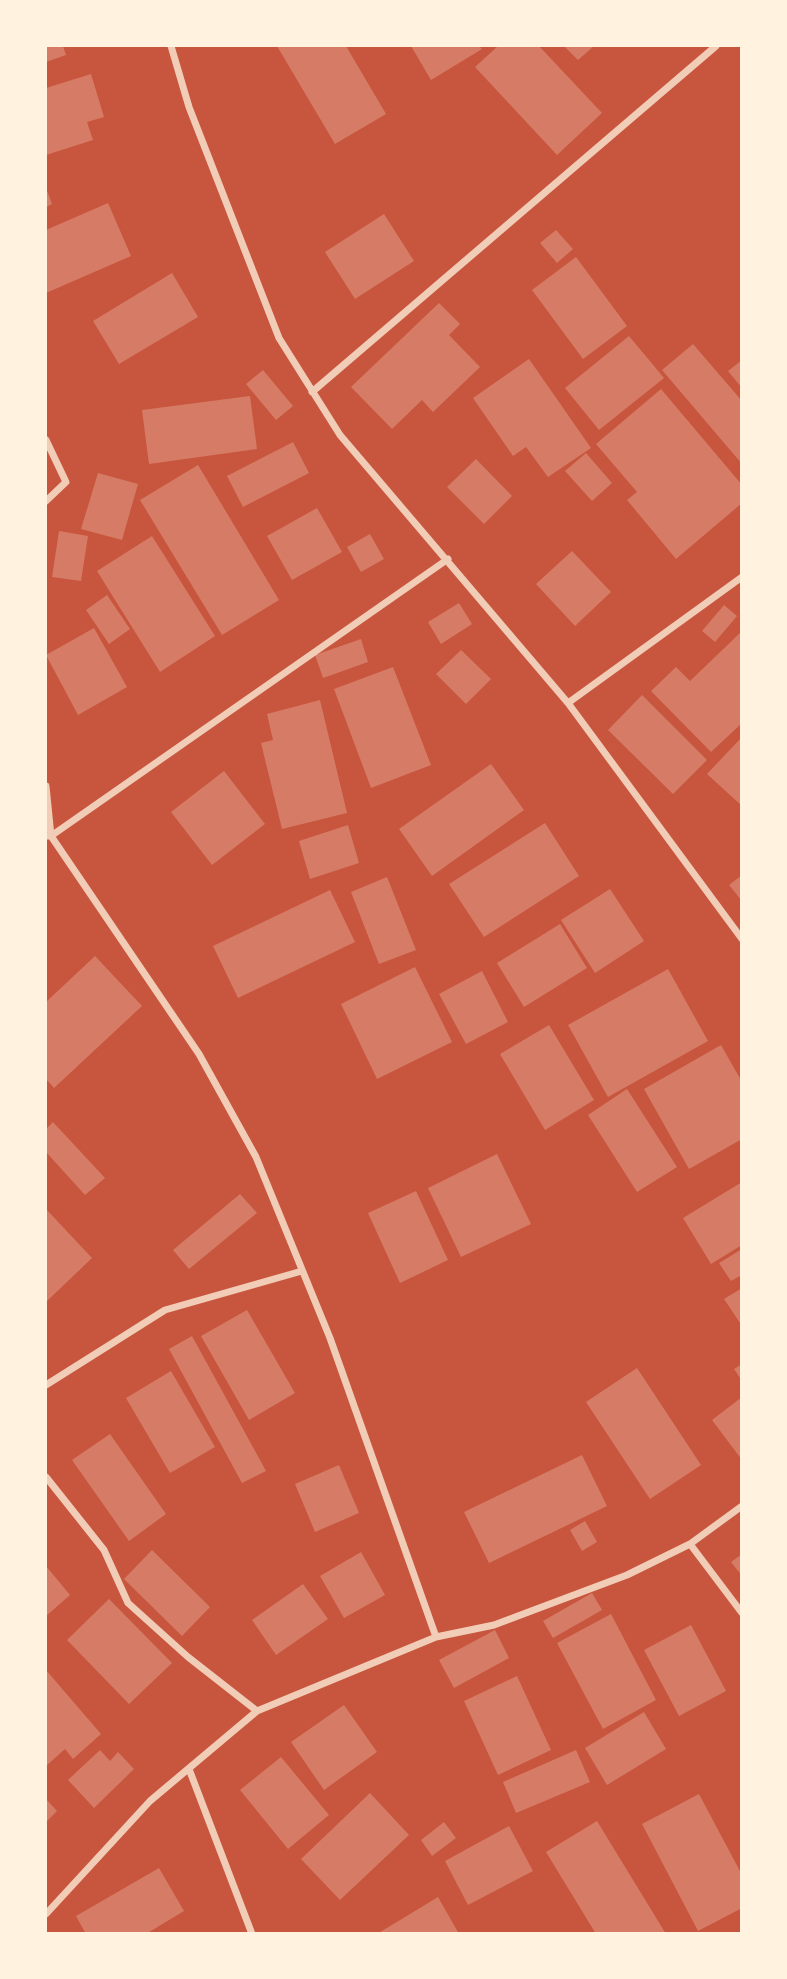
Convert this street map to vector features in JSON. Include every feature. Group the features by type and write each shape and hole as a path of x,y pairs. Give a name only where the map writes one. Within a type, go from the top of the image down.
{"street":[{"path":"171,46 189,107 279,338 340,435 568,703 741,939"},
{"path":"313,392 716,46"},
{"path":"46,440 66,482 46,501"},
{"path":"48,836 447,559"},
{"path":"568,703 741,577"},
{"path":"46,786 48,836 199,1054 256,1157 330,1338 436,1637"},
{"path":"46,1385 165,1310 302,1271"},
{"path":"46,1477 104,1550 128,1603 187,1657 257,1711"},
{"path":"46,1914 150,1801 257,1711 436,1637 494,1625 627,1575 691,1544 741,1506"},
{"path":"691,1544 741,1613"},
{"path":"189,1769 252,1934"}],"building":[{"path":"46,46 63,46 66,55 46,62"},
{"path":"277,46 346,46 386,114 335,144"},
{"path":"411,46 479,46 482,49 431,80"},
{"path":"498,46 539,46 602,113 557,155 475,67"},
{"path":"564,46 594,46 578,60"},
{"path":"91,74 104,117 87,122 93,140 46,155 46,88"},
{"path":"46,188 52,204 46,207"},
{"path":"108,203 131,256 46,293 46,230"},
{"path":"384,214 414,261 355,299 325,252"},
{"path":"556,230 573,249 557,263 540,243"},
{"path":"576,257 627,326 583,359 532,290"},
{"path":"172,273 198,317 119,364 93,321"},
{"path":"439,303 460,324 449,335 480,367 433,412 422,400 392,429 351,387"},
{"path":"629,336 664,378 599,430 565,388"},
{"path":"693,344 742,401 742,464 662,370"},
{"path":"529,359 591,448 548,477 526,447 513,456 473,398"},
{"path":"742,360 742,388 728,371"},
{"path":"263,370 293,406 276,420 246,384"},
{"path":"661,389 742,485 742,503 676,559 627,500 637,492 596,444"},
{"path":"250,396 257,449 149,464 142,410"},
{"path":"293,442 309,473 243,507 227,476"},
{"path":"586,453 612,483 592,501 565,471"},
{"path":"476,459 512,496 484,524 447,487"},
{"path":"198,465 279,600 222,635 140,500"},
{"path":"98,473 138,484 122,540 81,529"},
{"path":"317,508 342,552 292,580 267,536"},
{"path":"59,531 88,536 81,581 52,577"},
{"path":"370,534 384,559 361,572 347,547"},
{"path":"152,536 215,636 160,672 97,571"},
{"path":"572,551 611,592 575,626 536,584"},
{"path":"107,595 130,629 109,644 86,610"},
{"path":"459,603 472,624 441,644 428,622"},
{"path":"724,605 737,616 715,642 702,631"},
{"path":"94,628 127,687 78,715 46,655"},
{"path":"742,631 742,723 711,752 651,691 676,667 690,681"},
{"path":"361,639 368,662 323,678 315,655"},
{"path":"461,650 491,679 466,704 436,674"},
{"path":"393,667 431,765 371,788 334,689"},
{"path":"642,695 707,760 673,794 608,730"},
{"path":"320,700 347,813 282,829 261,743 273,740 267,714"},
{"path":"742,737 742,806 707,774"},
{"path":"491,764 524,810 432,876 399,829"},
{"path":"224,771 265,824 212,865 171,812"},
{"path":"545,823 579,876 484,937 449,884"},
{"path":"348,825 359,863 310,879 299,841"},
{"path":"742,875 742,901 729,885"},
{"path":"387,877 416,950 379,964 351,892"},
{"path":"610,889 644,941 595,973 561,920"},
{"path":"330,890 355,942 238,998 213,946"},
{"path":"560,924 587,968 524,1007 497,963"},
{"path":"95,956 142,1006 54,1088 46,1079 46,1002"},
{"path":"415,967 452,1042 377,1079 341,1004"},
{"path":"668,969 708,1041 608,1097 568,1025"},
{"path":"482,971 508,1022 466,1044 439,994"},
{"path":"549,1025 594,1100 545,1130 500,1054"},
{"path":"721,1045 742,1082 742,1139 689,1169 644,1089"},
{"path":"627,1089 677,1167 637,1192 588,1115"},
{"path":"53,1122 105,1178 85,1195 46,1152 46,1129"},
{"path":"497,1154 531,1224 461,1257 428,1188"},
{"path":"742,1182 742,1245 711,1264 683,1218"},
{"path":"416,1191 448,1260 400,1283 368,1213"},
{"path":"240,1194 257,1213 189,1269 173,1250"},
{"path":"46,1209 92,1258 46,1302"},
{"path":"742,1249 742,1275 731,1281 719,1263"},
{"path":"742,1288 742,1326 724,1299"},
{"path":"247,1310 295,1393 249,1420 201,1336"},
{"path":"192,1336 266,1471 242,1483 169,1349"},
{"path":"742,1364 742,1381 734,1369"},
{"path":"637,1368 701,1465 650,1499 586,1402"},
{"path":"171,1371 215,1447 170,1473 126,1398"},
{"path":"742,1397 742,1460 712,1420"},
{"path":"110,1434 166,1514 129,1541 72,1460"},
{"path":"582,1455 607,1506 489,1563 464,1512"},
{"path":"339,1465 359,1513 315,1532 295,1484"},
{"path":"585,1521 597,1542 582,1551 570,1530"},
{"path":"152,1550 210,1607 182,1636 124,1579"},
{"path":"361,1552 385,1595 344,1618 320,1576"},
{"path":"742,1554 742,1576 731,1562"},
{"path":"46,1566 70,1595 46,1616"},
{"path":"303,1584 328,1619 276,1655 252,1620"},
{"path":"592,1593 602,1610 553,1638 543,1621"},
{"path":"109,1599 172,1663 129,1704 67,1640"},
{"path":"611,1614 656,1700 603,1729 557,1643"},
{"path":"691,1625 726,1691 679,1716 644,1650"},
{"path":"495,1630 509,1658 454,1688 439,1660"},
{"path":"46,1670 101,1734 73,1759 65,1749 46,1766"},
{"path":"517,1676 551,1750 498,1775 464,1701"},
{"path":"344,1705 377,1752 324,1790 291,1742"},
{"path":"644,1712 666,1749 607,1785 585,1748"},
{"path":"100,1750 110,1761 118,1752 134,1769 94,1808 68,1780"},
{"path":"576,1750 590,1782 516,1813 503,1782"},
{"path":"281,1757 329,1815 288,1849 240,1790"},
{"path":"370,1793 409,1835 340,1900 301,1859"},
{"path":"699,1794 742,1875 742,1908 698,1931 642,1824"},
{"path":"46,1799 57,1811 46,1822"},
{"path":"597,1821 666,1934 596,1934 546,1852"},
{"path":"444,1822 456,1838 432,1856 421,1840"},
{"path":"509,1826 533,1871 468,1905 445,1861"},
{"path":"159,1868 184,1911 146,1934 86,1934 76,1916"},
{"path":"438,1897 459,1934 377,1934"}]}
